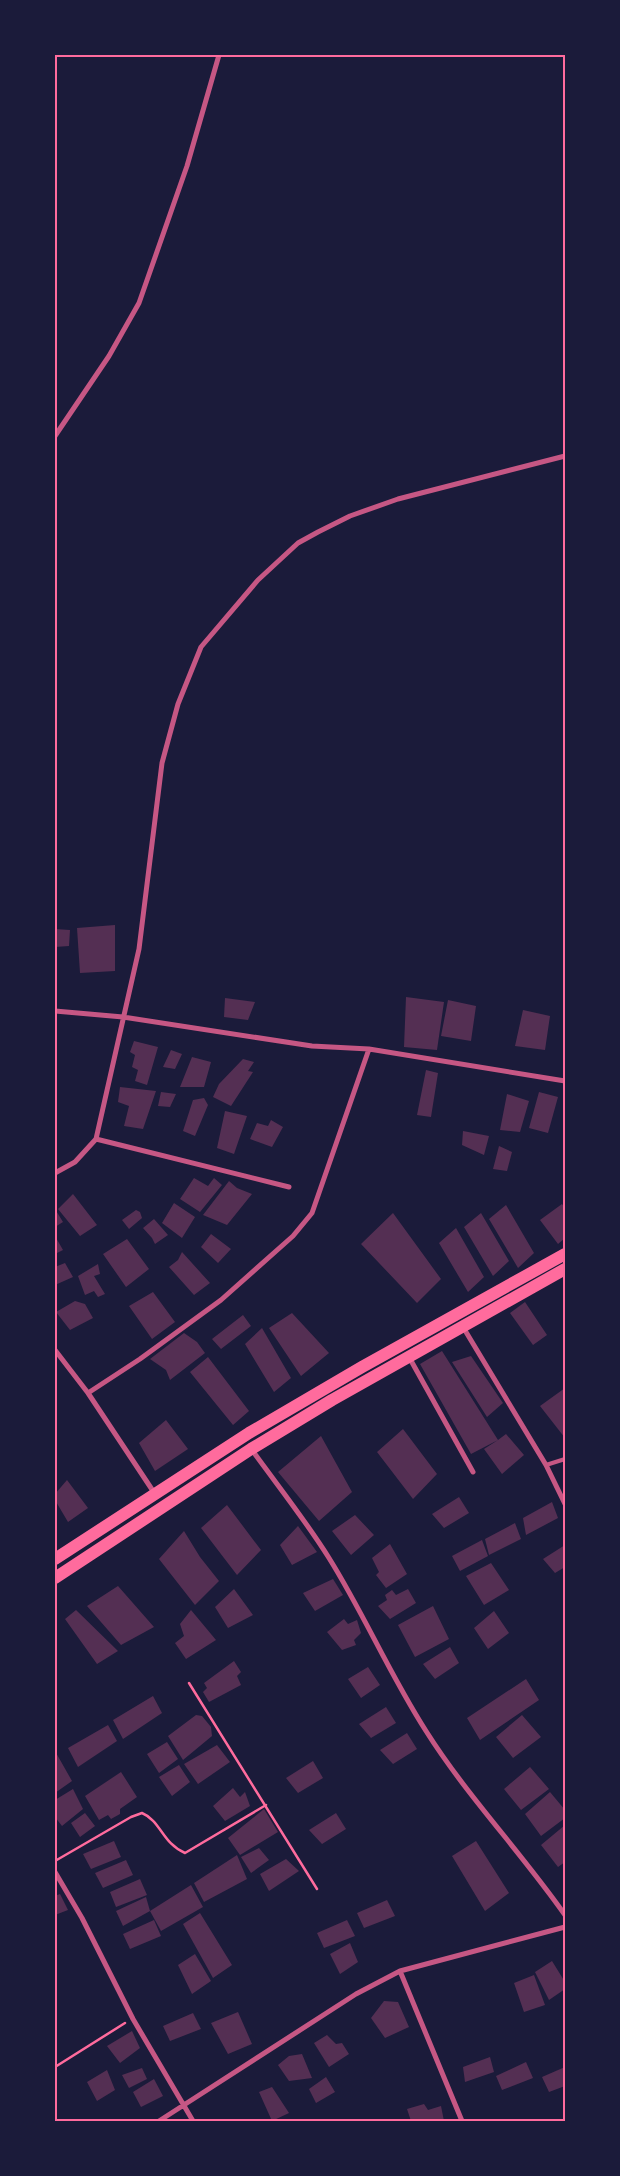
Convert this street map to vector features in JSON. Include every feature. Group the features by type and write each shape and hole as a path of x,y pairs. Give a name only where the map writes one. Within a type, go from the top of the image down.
{"highway":[{"path":"55,1559 249,1433 565,1254"},
{"path":"55,1578 251,1449 462,1326 565,1269"}],"street":[{"path":"55,436 109,356 139,303 187,166 219,55"},
{"path":"55,1173 75,1162 96,1139 139,948 162,763 178,704 201,647 258,580 298,544 318,532 350,516 398,499 565,456"},
{"path":"55,1011 123,1017 312,1046 369,1049 565,1081"},
{"path":"88,1393 140,1359 221,1300 293,1236 312,1213 369,1049"},
{"path":"96,1139 289,1187"},
{"path":"455,1315 546,1465 565,1504"},
{"path":"55,1350 88,1393 155,1494"},
{"path":"408,1357 473,1472"},
{"path":"251,1449 329,1558 386,1665 426,1732 473,1796 541,1880 565,1915"},
{"path":"55,1872 87,1926 133,2019 193,2121"},
{"path":"159,2121 183,2104 269,2052 356,1994 400,1971 565,1927"},
{"path":"400,1971 462,2121"}],"lane":[{"path":"546,1465 565,1459"}],"path":[{"path":"189,1684 317,1889"},
{"path":"55,1862 131,1817 142,1813 149,1816 172,1848 185,1852 266,1805"},
{"path":"55,2067 133,2019"}],"building":[{"path":"115,925 115,971 80,973 77,928"},
{"path":"55,929 70,930 69,946 55,947"},
{"path":"406,997 444,1002 437,1050 404,1047"},
{"path":"225,998 255,1002 248,1020 224,1017"},
{"path":"448,1000 476,1006 471,1041 441,1036"},
{"path":"523,1010 550,1016 545,1050 515,1046"},
{"path":"134,1041 158,1047 147,1085 135,1081 138,1070 132,1067 135,1055 130,1052"},
{"path":"171,1050 182,1054 175,1069 163,1067"},
{"path":"192,1057 211,1062 204,1087 180,1087"},
{"path":"243,1059 254,1062 248,1071 253,1072 231,1106 213,1097 219,1084"},
{"path":"426,1070 438,1073 431,1117 417,1115"},
{"path":"120,1087 156,1091 143,1129 124,1126 129,1106 118,1102"},
{"path":"161,1092 176,1094 170,1107 158,1106"},
{"path":"539,1092 558,1097 548,1133 529,1128"},
{"path":"507,1094 529,1101 520,1132 500,1130"},
{"path":"204,1098 208,1105 195,1136 183,1131 193,1100"},
{"path":"225,1111 247,1116 234,1154 217,1148"},
{"path":"271,1120 283,1127 272,1147 250,1139 257,1123 268,1126"},
{"path":"463,1131 489,1136 484,1155 462,1145"},
{"path":"499,1146 512,1152 507,1171 493,1169"},
{"path":"194,1178 208,1186 214,1178 222,1185 200,1212 180,1199"},
{"path":"229,1181 237,1188 252,1194 227,1225 203,1215"},
{"path":"73,1194 97,1225 80,1236 58,1209"},
{"path":"174,1203 195,1217 182,1238 162,1223"},
{"path":"562,1204 565,1208 565,1238 558,1244 540,1220"},
{"path":"506,1205 534,1253 518,1268 489,1219"},
{"path":"55,1209 63,1222 55,1227"},
{"path":"136,1210 140,1212 142,1218 129,1229 122,1220"},
{"path":"393,1213 441,1279 417,1303 361,1244"},
{"path":"481,1213 509,1261 493,1276 464,1227"},
{"path":"154,1219 168,1235 155,1244 143,1228"},
{"path":"456,1228 484,1277 468,1292 439,1243"},
{"path":"211,1234 231,1249 218,1263 201,1247"},
{"path":"55,1236 63,1250 55,1254"},
{"path":"127,1239 149,1269 126,1287 103,1254"},
{"path":"182,1252 210,1283 194,1295 169,1267 178,1260"},
{"path":"65,1263 73,1277 55,1285 55,1267"},
{"path":"98,1264 100,1274 94,1276 105,1294 98,1297 94,1291 85,1295 78,1276"},
{"path":"153,1292 175,1322 152,1339 129,1306"},
{"path":"75,1301 85,1304 93,1318 70,1330 56,1312"},
{"path":"525,1302 547,1335 533,1345 510,1313"},
{"path":"292,1313 329,1353 301,1376 269,1328"},
{"path":"243,1315 251,1326 221,1349 212,1339"},
{"path":"262,1328 291,1378 274,1392 245,1344"},
{"path":"184,1333 197,1342 205,1353 170,1380 166,1370 150,1359"},
{"path":"442,1351 498,1440 471,1454 420,1364"},
{"path":"471,1356 503,1403 487,1417 452,1362"},
{"path":"208,1357 249,1411 233,1425 190,1372"},
{"path":"565,1388 565,1438 540,1406"},
{"path":"166,1420 188,1449 155,1471 139,1443"},
{"path":"403,1429 437,1474 413,1499 377,1452"},
{"path":"506,1434 524,1455 502,1474 484,1449"},
{"path":"321,1436 352,1492 319,1521 278,1472"},
{"path":"67,1480 88,1508 68,1522 55,1500 55,1494"},
{"path":"459,1497 469,1513 444,1528 432,1514"},
{"path":"552,1502 558,1518 526,1535 523,1518"},
{"path":"227,1505 261,1550 237,1575 201,1528"},
{"path":"355,1515 374,1535 351,1555 332,1531"},
{"path":"515,1523 521,1539 489,1555 485,1539"},
{"path":"298,1526 317,1552 292,1565 280,1545"},
{"path":"184,1531 200,1557 219,1581 195,1605 159,1559"},
{"path":"482,1540 488,1556 460,1571 452,1556"},
{"path":"390,1544 407,1574 386,1588 376,1575 379,1572 372,1558"},
{"path":"565,1545 565,1567 555,1573 543,1559"},
{"path":"491,1563 509,1590 484,1605 466,1576"},
{"path":"333,1579 343,1595 315,1611 303,1593"},
{"path":"118,1586 154,1627 121,1645 87,1606"},
{"path":"234,1589 253,1615 228,1628 215,1607"},
{"path":"408,1589 416,1603 390,1619 378,1606 387,1600 385,1595 392,1590 396,1595"},
{"path":"433,1606 449,1639 415,1657 398,1625"},
{"path":"76,1610 118,1651 97,1664 65,1619"},
{"path":"191,1610 216,1640 186,1659 175,1643 184,1636 180,1624"},
{"path":"494,1611 509,1633 488,1649 474,1628"},
{"path":"344,1619 348,1624 357,1620 361,1633 354,1640 356,1645 342,1650 327,1632"},
{"path":"450,1647 459,1663 435,1679 423,1664"},
{"path":"234,1661 241,1672 237,1676 241,1685 209,1702 203,1692 207,1688 204,1683"},
{"path":"368,1667 380,1685 361,1698 348,1679"},
{"path":"526,1679 539,1700 480,1740 467,1718"},
{"path":"153,1696 162,1713 123,1739 113,1720"},
{"path":"386,1707 396,1723 371,1738 359,1724"},
{"path":"196,1715 202,1716 211,1727 212,1736 183,1760 168,1736"},
{"path":"522,1715 541,1737 513,1758 496,1737"},
{"path":"108,1725 117,1741 78,1767 68,1748"},
{"path":"407,1733 417,1749 393,1764 380,1750"},
{"path":"167,1742 178,1759 159,1773 147,1754"},
{"path":"217,1745 230,1762 198,1784 184,1764"},
{"path":"55,1751 72,1781 55,1793"},
{"path":"313,1761 323,1778 298,1793 286,1778"},
{"path":"179,1765 190,1782 172,1796 159,1777"},
{"path":"530,1767 549,1789 521,1810 504,1789"},
{"path":"121,1772 137,1797 120,1809 120,1814 111,1819 108,1815 99,1820 85,1796"},
{"path":"233,1788 240,1797 245,1792 250,1806 225,1821 213,1806"},
{"path":"73,1789 83,1809 62,1826 55,1817 55,1800"},
{"path":"550,1792 565,1810 565,1818 541,1836 525,1814"},
{"path":"264,1809 278,1832 240,1855 228,1838"},
{"path":"85,1813 95,1826 80,1837 71,1823"},
{"path":"336,1813 346,1829 322,1844 309,1830"},
{"path":"565,1825 565,1862 558,1867 541,1845"},
{"path":"114,1841 121,1857 91,1869 83,1854"},
{"path":"476,1841 509,1893 485,1911 452,1856"},
{"path":"259,1848 269,1860 251,1873 241,1857"},
{"path":"237,1855 247,1879 204,1902 194,1883"},
{"path":"286,1859 299,1871 269,1891 260,1874"},
{"path":"126,1860 133,1875 103,1888 95,1873"},
{"path":"140,1879 147,1895 116,1907 110,1892"},
{"path":"191,1885 203,1907 161,1931 150,1911"},
{"path":"60,1894 68,1910 55,1915 55,1896"},
{"path":"146,1897 150,1911 123,1926 116,1911"},
{"path":"387,1900 395,1916 364,1928 357,1913"},
{"path":"200,1913 232,1965 213,1978 183,1924"},
{"path":"154,1920 161,1936 130,1949 123,1934"},
{"path":"347,1920 355,1936 324,1948 317,1933"},
{"path":"350,1943 358,1962 340,1974 330,1954"},
{"path":"195,1954 211,1981 192,1994 178,1965"},
{"path":"552,1961 565,1982 565,1989 549,2000 535,1972"},
{"path":"534,1975 545,2005 524,2012 514,1983"},
{"path":"384,2001 398,2002 409,2027 385,2038 371,2018"},
{"path":"238,2012 252,2044 228,2054 211,2023"},
{"path":"193,2013 201,2029 170,2041 163,2026"},
{"path":"132,2031 140,2048 120,2063 107,2046"},
{"path":"327,2035 336,2044 342,2043 349,2054 329,2067 314,2043"},
{"path":"302,2054 312,2078 289,2081 278,2065 289,2056"},
{"path":"490,2057 494,2072 465,2082 463,2067"},
{"path":"526,2062 533,2078 502,2090 496,2076"},
{"path":"565,2067 565,2086 549,2092 542,2077"},
{"path":"142,2068 147,2079 129,2088 122,2075"},
{"path":"107,2070 115,2090 97,2101 87,2082"},
{"path":"326,2077 335,2092 316,2103 309,2089"},
{"path":"154,2079 163,2096 141,2107 133,2092"},
{"path":"272,2087 289,2113 272,2121 259,2092"},
{"path":"424,2104 428,2110 441,2106 444,2121 411,2121 407,2109"}]}
